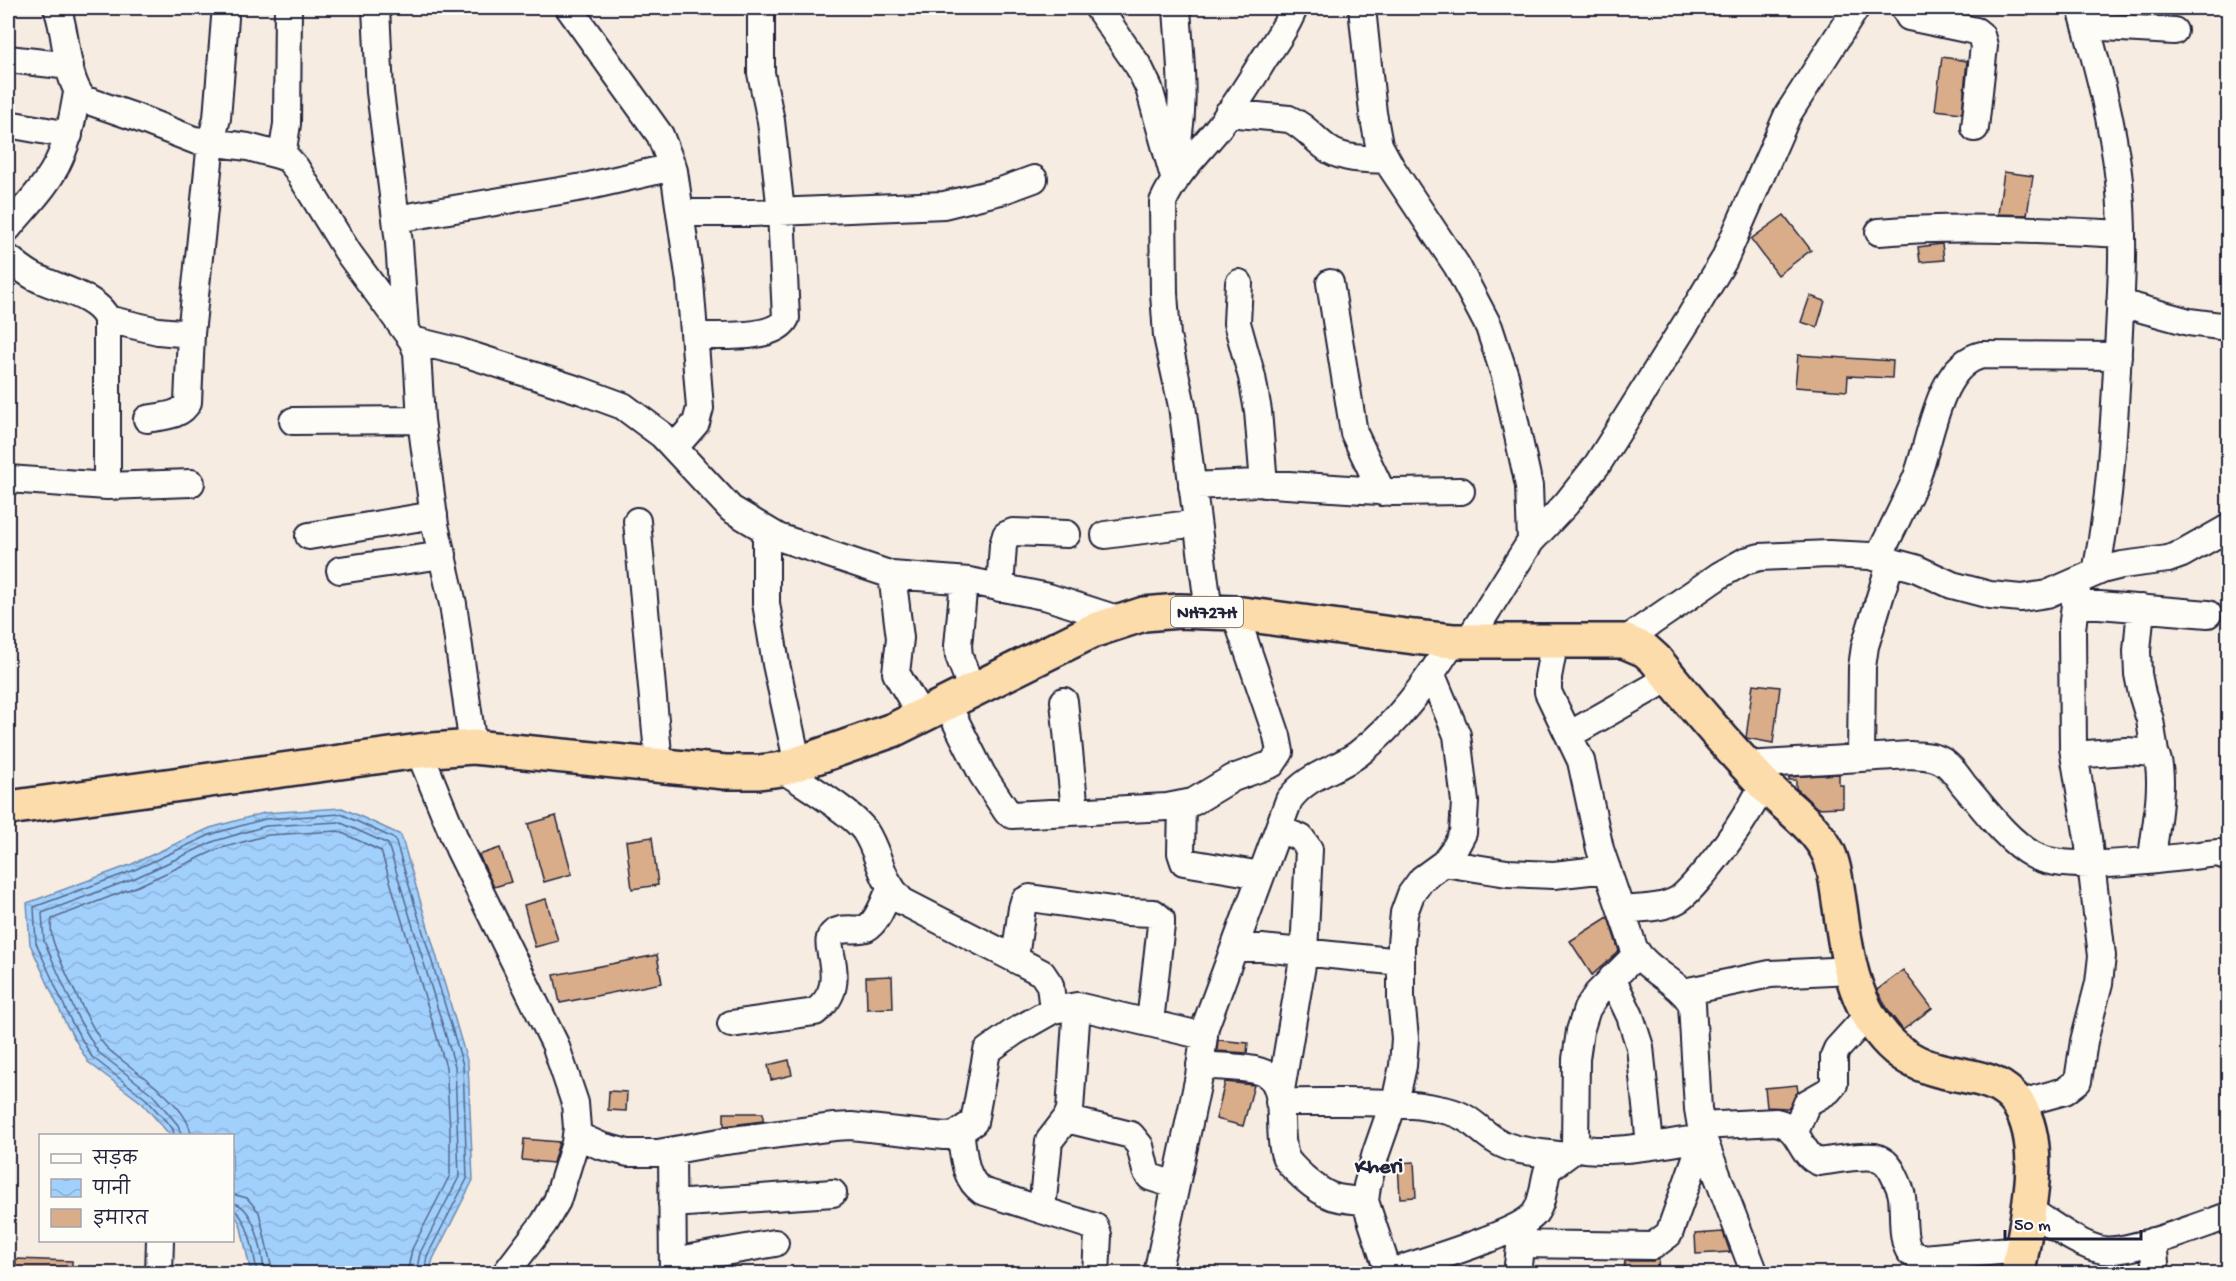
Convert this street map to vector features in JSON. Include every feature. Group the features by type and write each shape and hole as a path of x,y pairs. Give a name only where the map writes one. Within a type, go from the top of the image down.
{"highway":[{"name":"NH727H","path":"8,808 419,751 473,747 725,772 759,772 790,767 893,730 1092,631 1144,614 1179,611 1222,613 1414,638 1460,641 1624,641 1645,650 1655,659 1755,775 1821,839 1830,856 1851,969 1859,996 1868,1015 1885,1038 1902,1054 1938,1071 1993,1082 2007,1091 2018,1104 2027,1124 2032,1144 2029,1210 2020,1261"}],"street":[{"path":"57,8 63,23 77,93 82,99 194,140 248,147 287,158 296,168 349,254 408,334 417,352 421,420 434,515 459,644 473,747"},
{"path":"282,156 286,124 288,8"},
{"path":"375,8 380,92 408,334"},
{"path":"569,8 656,129 673,167 690,282 700,408 696,423 675,447"},
{"path":"694,336 765,333 783,325 786,318 781,212 771,121 761,73 761,8"},
{"path":"1098,8 1139,67 1149,88 1173,174"},
{"path":"892,575 900,638 896,673 899,681 947,704 982,774 1007,812 1017,816 1167,807 1193,802 1233,778 1272,764 1277,759 1280,752 1277,736 1222,613 1197,523 1182,406 1164,315 1163,202 1173,174 1181,123 1182,81 1177,8"},
{"path":"1173,174 1228,113 1275,42 1294,8"},
{"path":"1362,8 1379,145 1457,266 1489,327 1505,376 1529,486 1531,542"},
{"path":"1156,1274 1200,1065 1205,1027 1289,800 1297,788 1359,753 1391,725 1460,641 1531,542 1566,504 1597,465 1724,260 1768,154 1788,114 1856,8"},
{"path":"1904,8 1909,17 1976,31 1981,35 1984,46 1975,128"},
{"path":"2018,1104 2065,1091 2078,1081 2084,1041 2099,983 2102,956 2074,755 2071,651 2083,585 2103,540 2114,436 2122,234 2120,182 2112,132 2083,17 2174,31"},
{"path":"147,419 176,414 186,407 188,402 191,334 211,142 217,118 225,18"},
{"path":"8,59 70,66"},
{"path":"8,228 58,162 69,135 77,93"},
{"path":"1228,113 1289,119 1297,122 1331,150 1357,158 1387,160"},
{"path":"8,124 69,135"},
{"path":"396,219 589,186 673,167"},
{"path":"680,213 781,212 944,205 1001,191 1034,179"},
{"path":"1879,232 1911,229 1989,228 2122,234"},
{"path":"8,258 35,278 97,304 107,320 107,486"},
{"path":"1239,283 1237,323 1247,357 1258,411 1264,484"},
{"path":"1330,283 1354,433 1382,492"},
{"path":"2121,303 2189,322 2229,327"},
{"path":"107,320 170,333 191,334"},
{"path":"408,334 623,406 675,447 731,509 778,537 892,575 964,581 1048,597 1120,620"},
{"path":"1861,757 1862,667 1885,560 1916,477 1938,407 1951,379 1963,362 1982,354 2118,356"},
{"path":"292,421 421,420"},
{"path":"8,479 107,486 191,483"},
{"path":"1192,486 1264,484 1382,492 1461,491"},
{"path":"309,536 434,515"},
{"path":"637,521 659,765"},
{"path":"1105,536 1197,523"},
{"path":"1624,641 1694,592 1745,561 1778,555 1870,556 1915,568 1952,585 1990,595 2021,598 2083,585 2122,565 2168,559 2182,554 2229,528"},
{"path":"766,530 766,603 790,767 863,828 871,841 890,889 902,901 1042,973 1065,1008 1072,1091 1070,1110 1049,1141 1042,1209"},
{"path":"1000,588 1003,545 1006,535 1013,532 1067,534"},
{"path":"340,570 443,555"},
{"path":"947,704 959,656 964,581"},
{"path":"2083,585 2141,608 2208,614"},
{"path":"2141,608 2137,651 2138,674 2161,775 2152,860"},
{"path":"1555,640 1548,677 1548,692 1581,762 1600,849 1637,954 1684,992 1692,1004 1702,1132 1755,1274"},
{"path":"1430,676 1434,680 1457,735 1465,802 1463,833 1444,862 1422,879 1411,894 1404,913 1401,999 1405,1038 1402,1066 1393,1104 1376,1153 1365,1201 1389,1273 1488,1239 1522,1234 1653,1246 1669,1234 1702,1132"},
{"path":"1569,735 1655,686"},
{"path":"1064,701 1075,811"},
{"path":"419,751 459,849 555,1044 575,1103 576,1135 557,1201 544,1223 505,1274"},
{"path":"2074,755 2126,751 2155,753"},
{"path":"1621,910 1667,904 1680,898 1692,887 1729,844 1744,822 1755,775 1861,757 1910,755 1934,757 1946,763 2019,845 2033,856 2047,861 2091,865 2218,853 2229,857"},
{"path":"1277,759 1294,794"},
{"path":"1182,804 1181,853 1184,862 1261,875"},
{"path":"1278,831 1281,830 1301,838 1308,849 1304,953 1279,1102"},
{"path":"1444,862 1507,873 1554,875 1607,869"},
{"path":"731,1024 815,1012 822,1007 834,986 835,973 830,944 832,934 837,930 865,929 875,919 890,889"},
{"path":"1015,958 1022,908 1024,901 1030,898 1126,912 1154,913 1161,919 1161,925 1150,1022"},
{"path":"1235,948 1262,948 1401,962"},
{"path":"1517,1274 1522,1234 1537,1211 1548,1169 1570,1151 1578,1038 1587,1009 1597,994 1637,954"},
{"path":"1684,992 1770,974 1851,969"},
{"path":"1612,978 1630,1016 1640,1047 1650,1145"},
{"path":"576,1135 601,1146 628,1153 672,1151 725,1141 851,1126 944,1136 960,1132 974,1122 987,1051 1014,1032 1065,1008 1150,1022 1204,1036"},
{"path":"1796,1132 1807,1103 1828,1091 1834,1084 1834,1056 1837,1050 1868,1015"},
{"path":"1200,1065 1267,1074 1274,1081 1279,1102 1286,1159 1323,1194 1335,1199 1365,1201"},
{"path":"1279,1102 1393,1104 1450,1111 1472,1121 1492,1139 1511,1148 1570,1151 1650,1145 1702,1132 1776,1122 1796,1132 1814,1160 1819,1162 1875,1157 1888,1165 1902,1195 1906,1262 1923,1258 2020,1261"},
{"path":"1066,1119 1131,1135 1140,1146 1146,1171 1150,1177 1176,1185"},
{"path":"960,1132 969,1180 974,1186 982,1191 1095,1227 1098,1235 1095,1274"},
{"path":"672,1151 673,1267 775,1243"},
{"path":"672,1204 833,1193"},
{"path":"2029,1210 2080,1241 2102,1250 2154,1240 2229,1216"},
{"path":"2154,1240 2156,1274"},
{"path":"159,1274 160,1242"}],"water":[{"path":"342,808 401,835 468,1064 473,1180 433,1259 429,1273 251,1273 240,1223 234,1214 234,1134 169,1134 142,1103 88,1062 66,1024 30,944 27,903 130,865 210,828 264,813"}],"building":[{"path":"1942,57 1967,61 1962,113 1935,110"},
{"path":"2004,172 2033,176 2027,215 1998,214"},
{"path":"1784,215 1811,250 1778,275 1751,239"},
{"path":"1942,244 1944,260 1920,262 1918,247"},
{"path":"1810,296 1825,301 1817,327 1801,322"},
{"path":"1798,355 1893,361 1892,378 1848,376 1847,391 1795,387"},
{"path":"1753,684 1780,687 1773,743 1746,738"},
{"path":"1839,774 1839,785 1843,785 1843,807 1817,808 1796,788 1796,780 1789,780 1789,777"},
{"path":"556,816 572,874 544,882 528,824"},
{"path":"652,837 658,885 632,889 626,841"},
{"path":"500,848 511,882 494,887 479,855"},
{"path":"546,899 558,941 535,947 524,905"},
{"path":"1608,917 1619,951 1592,975 1570,941"},
{"path":"657,955 662,983 560,1003 554,975"},
{"path":"1903,970 1932,1008 1903,1030 1877,990"},
{"path":"892,976 893,1008 867,1009 866,977"},
{"path":"1218,1040 1248,1043 1247,1053 1217,1051"},
{"path":"789,1060 792,1075 771,1080 768,1065"},
{"path":"1225,1082 1254,1085 1243,1126 1216,1119"},
{"path":"1797,1085 1798,1092 1789,1108 1767,1107 1765,1088"},
{"path":"609,1091 627,1092 626,1111 608,1110"},
{"path":"724,1113 763,1113 763,1121 724,1126"},
{"path":"524,1139 559,1142 553,1163 522,1160"},
{"path":"1414,1162 1416,1197 1400,1198 1398,1163"},
{"path":"1723,1232 1730,1252 1696,1254 1695,1234"},
{"path":"16,1259 72,1261 72,1274 15,1274"},
{"path":"1659,1259 1657,1274 1623,1274 1625,1261"}],"district":[{"name":"Kheri","path":"1379,1164"}]}
